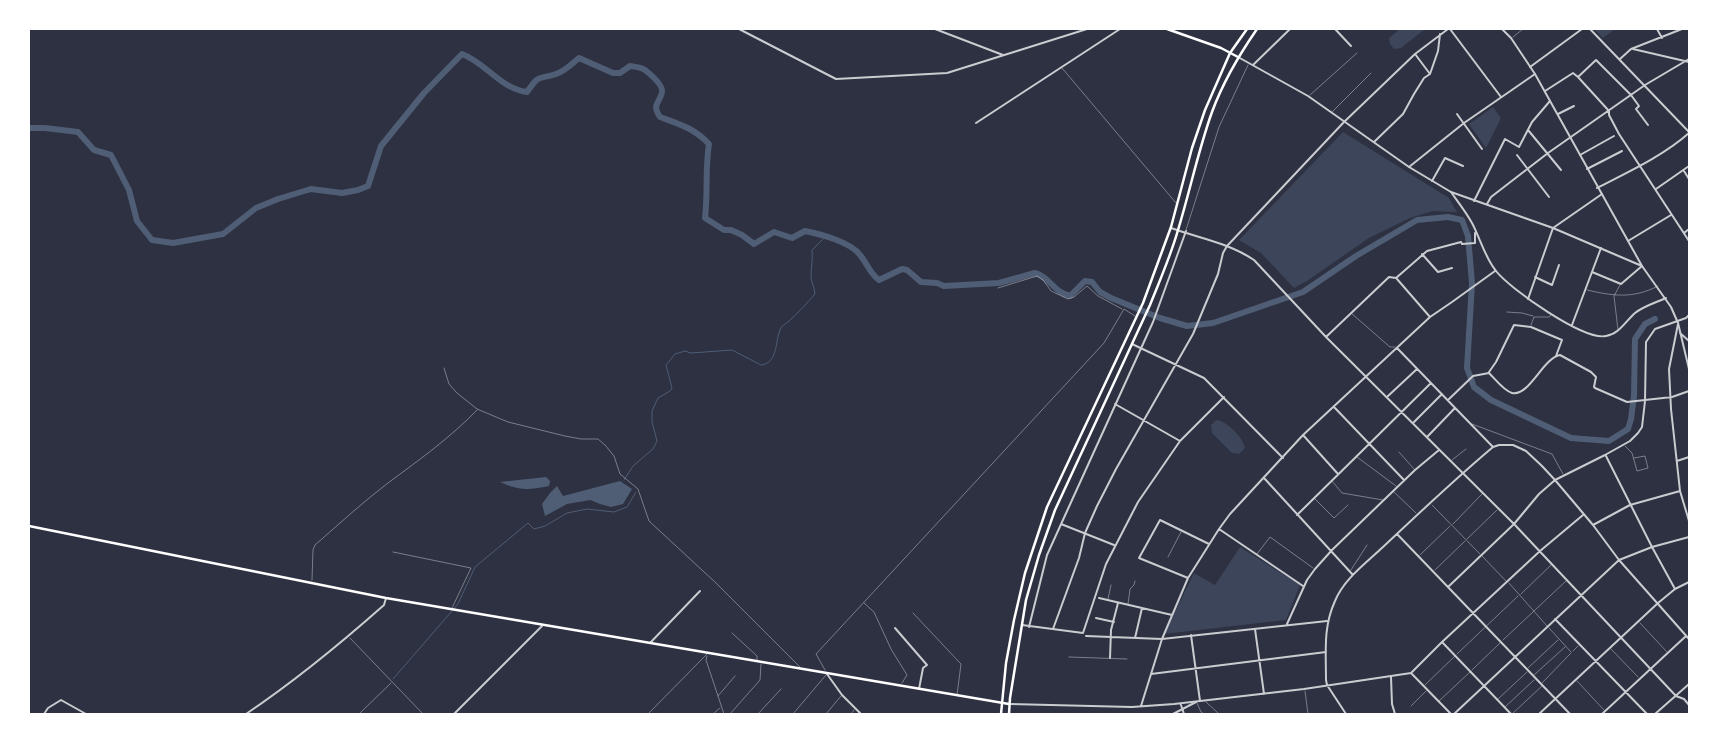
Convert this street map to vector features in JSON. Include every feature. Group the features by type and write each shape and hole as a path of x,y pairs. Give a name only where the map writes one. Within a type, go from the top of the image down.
{"main road":[{"path":"1167,29 1222,48 1238,57"},
{"path":"1001,714 1006,663 1014,620 1025,572 1047,507 1143,302 1178,204 1192,148 1205,110 1230,53 1247,29"},
{"path":"1009,714 1026,600 1045,537 1055,510 1150,305 1178,230 1212,113 1238,57 1257,29"},
{"path":"1205,110 1212,113"},
{"path":"1106,381 1113,384"},
{"path":"29,526 451,610 1009,704"},
{"path":"1038,535 1045,537"}],"street":[{"path":"739,29 836,79 947,73 1087,29"},
{"path":"935,29 1003,55"},
{"path":"976,123 1120,29"},
{"path":"1253,65 1290,29"},
{"path":"1335,29 1351,46"},
{"path":"1053,629 1079,558 1086,533 1116,468 1193,334 1227,246 1344,122 1415,54 1449,29 1501,97"},
{"path":"1502,29 1511,38 1535,74 1642,266 1666,298 1678,322 1689,369"},
{"path":"1530,67 1582,29"},
{"path":"1590,29 1689,132 1682,140 1597,188"},
{"path":"1657,29 1662,38"},
{"path":"1620,60 1631,49 1682,29"},
{"path":"1374,142 1403,114 1424,78 1430,74 1438,51 1440,34"},
{"path":"1631,49 1686,61"},
{"path":"1415,54 1430,74"},
{"path":"1238,57 1308,96 1409,167 1450,192 1553,228 1642,266"},
{"path":"1578,77 1596,60 1631,96 1639,106 1636,109 1648,125"},
{"path":"1487,205 1491,197 1548,153 1571,139 1645,85 1689,60"},
{"path":"1545,91 1573,73 1578,77 1609,111 1609,115 1619,134 1689,241"},
{"path":"1409,167 1464,123 1535,74"},
{"path":"1474,200 1505,139 1519,147 1532,122 1550,100"},
{"path":"1558,114 1574,106"},
{"path":"1457,114 1482,149"},
{"path":"1528,130 1561,170"},
{"path":"1580,155 1614,136"},
{"path":"1587,169 1622,151"},
{"path":"1517,155 1549,197"},
{"path":"1432,181 1445,158 1463,166"},
{"path":"1655,189 1689,166"},
{"path":"1684,171 1689,180"},
{"path":"1450,192 1472,223 1495,271 1528,300 1596,337 1605,337 1618,332 1635,314 1666,298"},
{"path":"1528,300 1553,228 1602,194"},
{"path":"1628,241 1672,214"},
{"path":"1170,227 1227,246 1244,253 1254,260 1326,337 1484,493 1676,696 1684,699 1689,705"},
{"path":"1684,232 1689,229"},
{"path":"1029,627 1047,555 1142,348 1159,308 1186,231"},
{"path":"1396,278 1427,251 1461,242 1462,244 1474,242 1476,231"},
{"path":"1572,325 1601,248"},
{"path":"1422,254 1438,272 1452,268"},
{"path":"1535,277 1552,285 1559,266"},
{"path":"1592,272 1621,284 1642,266"},
{"path":"1141,706 1162,639 1188,578 1230,514 1303,435 1430,316 1495,271"},
{"path":"1326,337 1389,277 1396,278 1430,316"},
{"path":"1448,587 1514,524 1539,494 1555,480 1563,474 1606,455 1635,436 1642,428 1645,401 1646,342 1655,329 1678,322 1689,315"},
{"path":"1678,322 1669,368 1672,397 1671,409 1680,491 1689,521"},
{"path":"1448,400 1473,376 1489,373 1514,325 1531,326 1562,340 1556,356"},
{"path":"1680,333 1689,341"},
{"path":"1132,344 1204,378 1283,458"},
{"path":"1397,347 1493,447"},
{"path":"1489,373 1506,390 1517,393 1524,390 1550,360 1556,356 1564,356 1596,377 1595,388 1627,402 1672,397 1689,391"},
{"path":"1387,397 1417,369"},
{"path":"1298,514 1431,383"},
{"path":"1413,423 1442,394"},
{"path":"1022,625 1083,632 1114,545 1138,502 1180,441 1224,397"},
{"path":"1115,404 1180,441"},
{"path":"1334,407 1404,480"},
{"path":"1427,437 1456,408"},
{"path":"1303,435 1338,474"},
{"path":"1346,714 1327,685 1325,636 1327,621 1335,599 1343,585 1353,575 1462,473 1493,447 1499,445 1513,445 1526,451 1555,480 1618,560 1689,638"},
{"path":"1287,624 1304,586 1315,569 1404,480 1439,450"},
{"path":"1606,455 1630,505 1675,589"},
{"path":"1677,462 1689,457"},
{"path":"1264,478 1353,575"},
{"path":"1593,526 1630,505 1680,491"},
{"path":"1009,704 1141,706 1181,704 1411,673 1540,551 1583,514"},
{"path":"1188,578 1139,558 1160,520 1209,544"},
{"path":"1060,524 1114,545"},
{"path":"1219,529 1304,586"},
{"path":"1397,534 1570,714"},
{"path":"1411,673 1452,714 1618,560 1652,547 1689,537"},
{"path":"1539,714 1658,603 1675,589 1689,582"},
{"path":"650,643 700,591"},
{"path":"246,714 279,691 348,636 384,605 386,598"},
{"path":"1100,598 1172,615"},
{"path":"1110,658 1110,637 1118,603"},
{"path":"1135,638 1142,608"},
{"path":"1096,618 1114,622"},
{"path":"1555,619 1647,714"},
{"path":"1086,636 1162,639 1327,621"},
{"path":"454,714 542,626"},
{"path":"895,628 927,665 923,668 919,689"},
{"path":"1255,629 1264,694"},
{"path":"1191,635 1198,701"},
{"path":"1602,714 1686,636"},
{"path":"1442,642 1504,708 1512,714"},
{"path":"1151,674 1326,652"},
{"path":"827,674 842,695 861,714"},
{"path":"1391,676 1392,704 1395,714"},
{"path":"1656,714 1689,684"},
{"path":"44,714 48,708 61,700 86,714"},
{"path":"1173,714 1198,701"},
{"path":"1181,704 1184,714"}],"lane":[{"path":"1511,38 1523,29"},
{"path":"1308,96 1357,53"},
{"path":"1186,231 1219,127 1248,64"},
{"path":"1062,68 1178,204"},
{"path":"1331,113 1371,72"},
{"path":"998,288 1037,276 1043,280 1051,292 1068,299 1074,297 1087,286 1098,296 1137,316"},
{"path":"1618,332 1614,296 1621,284"},
{"path":"1585,290 1614,296 1644,293 1658,286"},
{"path":"793,714 827,674 816,654 1104,343 1124,310"},
{"path":"1507,312 1549,317 1552,314"},
{"path":"1351,313 1390,347 1397,347"},
{"path":"1531,326 1534,316"},
{"path":"444,368 449,384 457,394 477,409 508,422 573,438 598,439 605,444 614,456 620,474 638,489 649,521 806,670"},
{"path":"312,582 315,545 389,482 410,468 464,424 477,409"},
{"path":"1472,424 1552,454 1563,474"},
{"path":"1624,444 1632,453 1637,471 1648,468 1645,456 1634,458"},
{"path":"1451,461 1466,449"},
{"path":"1399,452 1416,470"},
{"path":"1357,457 1397,487"},
{"path":"1331,480 1342,493 1384,501"},
{"path":"1393,491 1417,515"},
{"path":"1419,557 1484,493"},
{"path":"1314,498 1334,518 1348,505"},
{"path":"1430,504 1507,582 1572,652"},
{"path":"1433,572 1498,508"},
{"path":"1168,558 1182,531"},
{"path":"1256,554 1270,537 1315,569"},
{"path":"1350,572 1367,545"},
{"path":"393,552 471,568 451,610"},
{"path":"1424,686 1552,564"},
{"path":"1438,701 1567,580"},
{"path":"1128,605 1130,589 1135,581"},
{"path":"1108,600 1111,585"},
{"path":"863,602 874,612 891,649 907,674 901,686"},
{"path":"913,613 961,664 957,695"},
{"path":"1638,621 1668,653"},
{"path":"732,633 757,656 757,662"},
{"path":"348,636 423,714"},
{"path":"1497,700 1559,639"},
{"path":"1512,714 1580,645"},
{"path":"1504,708 1566,646"},
{"path":"1610,648 1639,678"},
{"path":"707,654 706,660 724,714"},
{"path":"648,714 707,654"},
{"path":"1069,658 1127,659"},
{"path":"730,714 760,680 762,663"},
{"path":"717,697 735,676"},
{"path":"1576,680 1605,711"},
{"path":"360,714 392,682"},
{"path":"758,714 781,688"},
{"path":"1304,688 1308,714"},
{"path":"1411,706 1427,690"},
{"path":"826,714 842,695"},
{"path":"1198,701 1201,712 1204,714"},
{"path":"1205,701 1220,714"},
{"path":"713,714 721,707"},
{"path":"851,714 856,709"},
{"path":"1563,714 1567,711"}],"shaded area":[{"path":"1400,29 1425,29 1401,48 1394,49 1390,44 1389,38"},
{"path":"1594,29 1615,29 1603,38"},
{"path":"1493,107 1501,118 1486,148 1469,124"},
{"path":"1343,132 1449,198 1457,212 1433,211 1410,218 1369,238 1294,288 1261,253 1239,240"},
{"path":"1216,420 1229,426 1241,439 1245,448 1239,454 1232,453 1212,433 1211,425"},
{"path":"546,477 550,481 549,486 535,488 518,488 500,482"},
{"path":"620,481 632,489 623,504 611,507 590,500 567,504 545,516 542,504 557,486 563,496"},
{"path":"1240,547 1300,585 1286,620 1164,634 1194,573 1215,585"}],"waterway":[{"path":"29,128 78,132 94,150 111,155 129,190 137,221 152,240 173,243 223,234 256,208 311,189 342,193 368,186 381,146 424,93 462,54 479,63 509,86 527,92 537,80 562,71 579,58 613,73 620,73 630,66 645,70 656,80 662,89 656,106 660,117 692,130 709,144 705,218 724,230 731,230 742,235 754,244 774,232 792,238 805,231 835,239 856,250 873,275 879,280 902,269 907,270 921,282 937,283 944,286 999,283 1035,273 1064,294 1070,296 1085,281 1092,282 1100,292 1111,298 1160,318 1187,326 1213,323 1303,292 1356,256 1417,220 1448,217 1462,220 1468,236 1472,283 1467,368 1474,387 1491,400 1571,438 1609,441 1628,429 1634,396 1635,339 1645,324 1655,319"},
{"path":"624,480 633,466 653,449 657,441 652,422 652,411 658,398 672,388 666,365 675,354 685,351 691,353 732,350 761,365 770,360 775,351 781,327 815,294 811,277 812,250 825,237"},
{"path":"393,679 458,604 475,567 528,523 534,529 545,526 567,513 587,509 614,512 627,507 636,492"}]}
